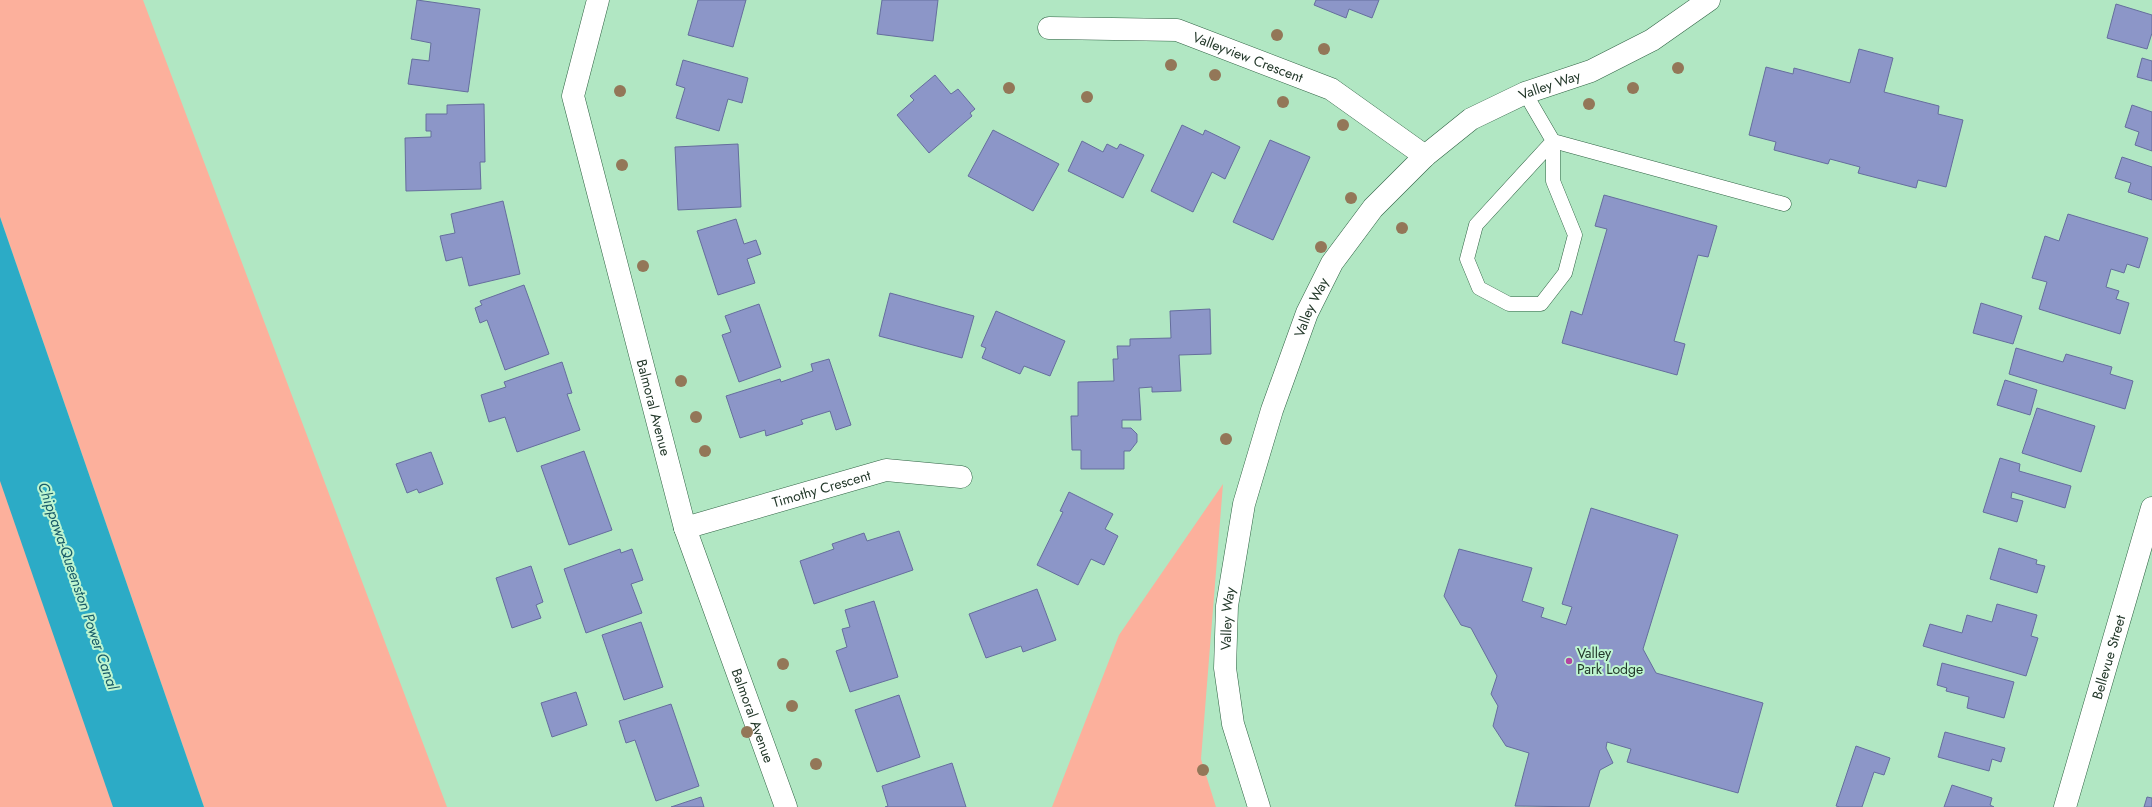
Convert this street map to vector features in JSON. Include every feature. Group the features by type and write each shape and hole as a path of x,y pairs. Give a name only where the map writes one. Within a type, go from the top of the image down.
{"street":[{"name":"Balmoral Avenue","path":"598,0 573,96 685,528 786,807"},
{"name":"Valley Way","path":"1259,807 1233,724 1226,668 1227,606 1244,504 1272,410 1307,313 1332,263 1373,208 1425,156 1471,119 1525,93 1591,71 1652,40 1709,0"},
{"name":"Valleyview Crescent","path":"1049,28 1177,30 1331,89 1425,156"},
{"name":"Timothy Crescent","path":"685,528 886,470 961,478"},
{"name":"Bellevue Street","path":"2065,807 2152,508"}],"lane":[{"path":"1525,93 1553,141 1553,181 1575,235 1565,273 1541,304 1509,304 1479,288 1467,259 1476,225 1553,141"},
{"path":"1553,141 1784,204"}],"shaded area":[{"path":"0,0 143,0 447,807 204,807 0,217"},
{"path":"0,472 115,807 0,807"},
{"path":"1223,484 1201,759 1216,807 1052,807 1119,635"}],"water":[{"name":"Chippawa-Queenston Power Canal","path":"0,217 204,807 113,807 0,481"}],"building":[{"path":"417,0 480,9 468,92 408,84 412,59 429,61 431,43 411,39"},
{"path":"698,0 746,0 733,47 688,35"},
{"path":"882,0 938,0 933,41 877,34"},
{"path":"1316,0 1379,0 1372,18 1349,9 1346,18 1314,5"},
{"path":"2116,4 2152,15 2152,33 2147,49 2107,38"},
{"path":"1859,49 1893,58 1884,92 1939,106 1938,114 1963,120 1946,187 1918,180 1916,188 1858,173 1860,167 1830,159 1828,164 1774,150 1776,142 1749,135 1766,67 1793,74 1794,68 1850,83"},
{"path":"2142,58 2152,61 2152,81 2137,77"},
{"path":"683,60 748,78 742,103 728,99 719,131 676,118 685,88 676,85"},
{"path":"935,75 951,94 958,89 975,109 970,113 972,116 929,153 897,115 914,100 910,96"},
{"path":"484,104 485,162 480,162 481,189 406,191 405,138 431,137 431,131 426,131 426,114 447,114 447,105"},
{"path":"2132,105 2152,112 2152,151 2135,145 2139,132 2125,127"},
{"path":"1182,125 1203,135 1205,130 1240,147 1225,179 1212,172 1193,212 1151,191"},
{"path":"993,130 1059,164 1033,211 968,176"},
{"path":"1270,140 1310,157 1273,240 1233,222"},
{"path":"1082,141 1103,152 1107,144 1117,149 1120,144 1144,155 1123,198 1068,171"},
{"path":"738,144 741,207 678,210 675,147"},
{"path":"2122,157 2152,167 2152,200 2128,192 2131,183 2115,178"},
{"path":"1604,195 1717,226 1708,257 1698,255 1674,341 1685,344 1677,375 1562,343 1571,311 1582,315 1607,229 1595,226"},
{"path":"503,201 520,274 469,286 462,257 446,261 440,236 455,233 451,214"},
{"path":"2068,214 2148,238 2139,268 2127,264 2124,273 2111,269 2106,287 2119,291 2116,299 2129,303 2120,334 2039,309 2047,282 2032,278 2045,236 2059,241"},
{"path":"736,219 744,244 756,240 761,254 747,259 755,283 718,295 697,231"},
{"path":"524,285 549,354 505,370 487,320 480,323 475,308 482,305 480,301"},
{"path":"890,293 974,316 962,358 879,336"},
{"path":"1981,303 2022,316 2013,344 1973,333"},
{"path":"759,304 781,367 739,382 722,335 731,332 725,316"},
{"path":"1210,309 1211,354 1179,355 1181,391 1152,392 1152,387 1139,388 1141,420 1122,420 1122,428 1131,428 1137,434 1137,442 1130,451 1124,451 1124,469 1081,469 1081,450 1072,450 1071,416 1078,416 1078,382 1114,381 1113,359 1118,359 1117,346 1130,346 1130,339 1171,338 1170,311"},
{"path":"996,311 1065,341 1050,376 1024,366 1020,374 982,358 986,348 981,346"},
{"path":"2016,348 2063,362 2066,354 2112,367 2110,374 2133,381 2125,409 2009,374"},
{"path":"829,359 851,425 836,430 830,411 801,420 803,424 766,436 765,430 740,438 726,396 780,379 781,382 813,371 811,364"},
{"path":"562,362 572,393 567,394 580,430 517,452 505,417 489,422 481,395 506,387 504,382"},
{"path":"2005,380 2037,390 2030,415 1997,405"},
{"path":"2037,408 2095,426 2081,472 2022,453"},
{"path":"584,451 612,530 569,545 541,466"},
{"path":"431,452 443,484 419,493 417,489 407,493 396,464"},
{"path":"2000,458 2020,464 2019,471 2071,486 2065,508 2012,492 2011,498 2023,501 2017,522 1983,512"},
{"path":"1069,492 1113,514 1105,529 1118,536 1104,565 1091,559 1078,585 1037,565 1063,512 1060,511"},
{"name":"Valley Park Lodge","path":"1591,508 1678,535 1643,649 1656,673 1763,703 1738,793 1627,762 1631,749 1607,742 1606,748 1613,763 1600,770 1589,807 1515,806 1529,753 1506,746 1493,726 1498,706 1491,694 1497,676 1471,628 1461,625 1444,596 1459,549 1532,568 1522,601 1544,608 1541,617 1566,625 1572,607 1562,604"},
{"path":"899,531 913,570 814,604 800,561 834,549 832,544 864,533 867,541"},
{"path":"1999,548 2037,560 2036,564 2045,566 2037,593 1990,579"},
{"path":"620,549 621,553 632,549 643,580 631,584 642,613 586,633 564,569"},
{"path":"531,566 543,602 536,605 541,618 512,628 496,578"},
{"path":"1037,589 1056,640 1023,652 1021,646 986,658 969,614"},
{"path":"874,601 898,677 850,692 836,651 847,647 842,629 850,627 845,610"},
{"path":"1997,604 2037,615 2031,636 2038,638 2026,676 1923,646 1930,624 1962,633 1967,615 1992,622"},
{"path":"641,622 663,687 624,700 602,635"},
{"path":"1942,663 2014,682 2004,718 1967,708 1969,697 1946,691 1947,688 1937,685"},
{"path":"576,692 587,725 552,737 541,703"},
{"path":"899,695 920,757 877,772 855,710"},
{"path":"671,704 699,786 656,801 635,740 626,743 619,721"},
{"path":"1945,732 2005,748 2001,762 1992,759 1989,771 1938,757"},
{"path":"1856,746 1890,758 1884,775 1874,772 1862,807 1836,806"},
{"path":"952,763 966,807 885,807 888,806 882,786"},
{"path":"1952,785 1992,798 1990,805 1994,807 1944,807"},
{"path":"701,797 704,807 671,807"},
{"path":"2147,797 2152,798 2152,807 2144,807"}],"place":[{"name":"Valley Park Lodge","path":"1569,661"}]}
